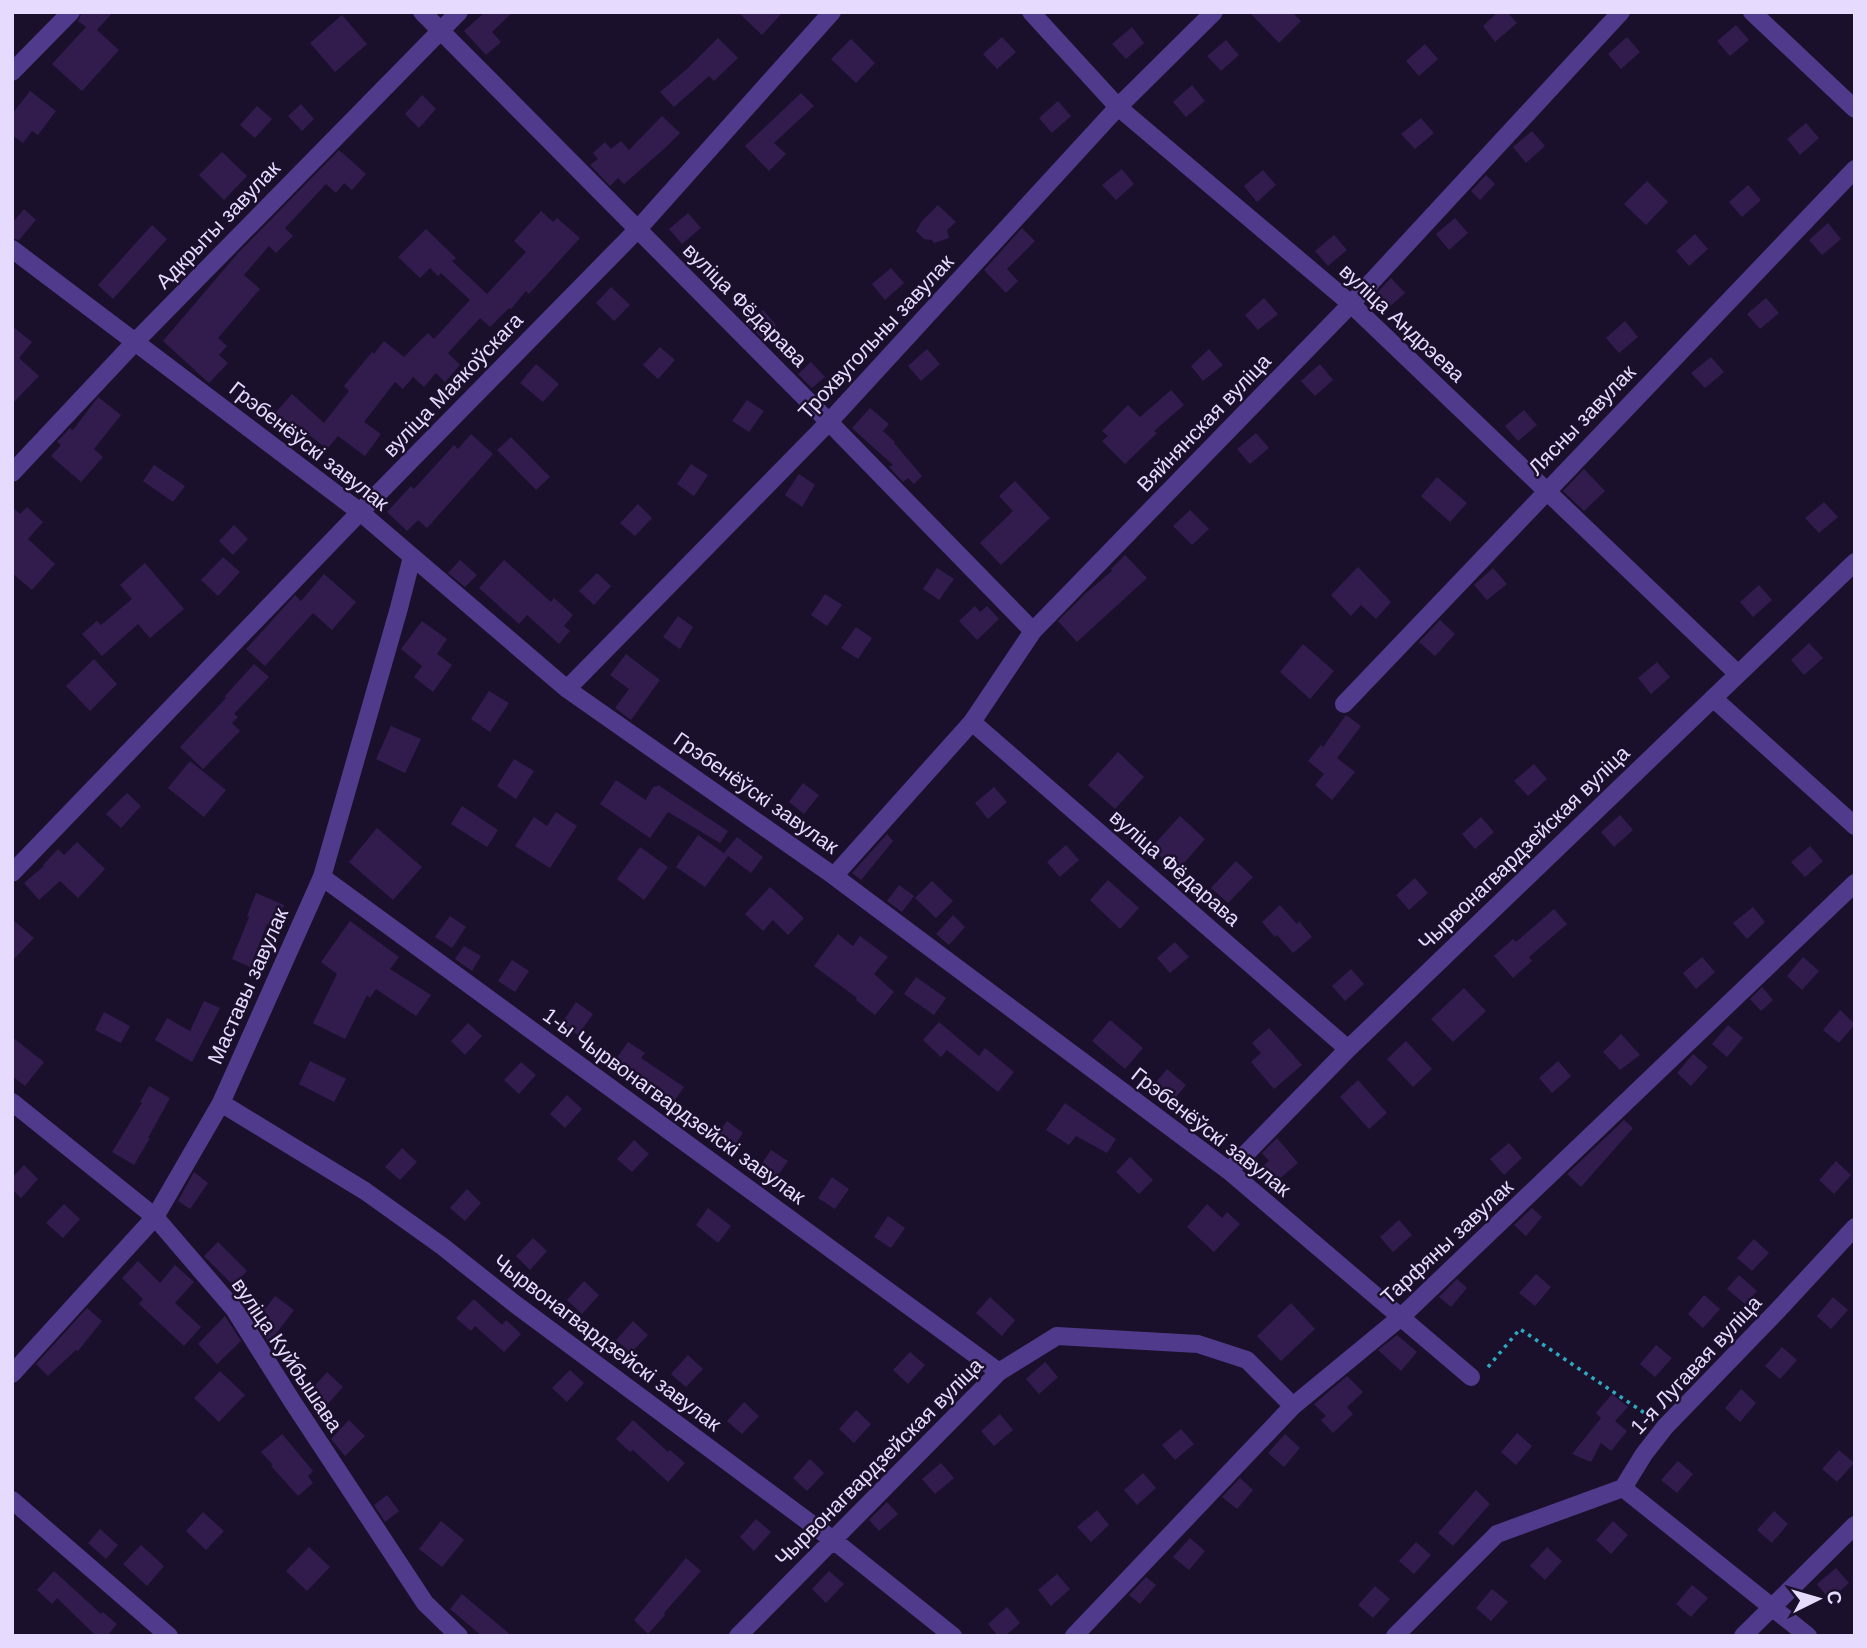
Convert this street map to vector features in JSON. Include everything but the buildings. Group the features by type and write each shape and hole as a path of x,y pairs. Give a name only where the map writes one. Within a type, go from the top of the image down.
{"street":[{"path":"12,72 71,12"},
{"name":"вуліца Фёдарава","path":"422,12 1033,631"},
{"name":"Адкрыты завулак","path":"12,473 135,342 459,12"},
{"name":"вуліца Маякоўскага","path":"12,873 638,229 832,12"},
{"name":"вуліца Андрэева","path":"1031,12 1118,107 1351,304 1738,674"},
{"name":"Трохвугольны завулак","path":"567,689 829,422 1118,107 1214,12"},
{"name":"Вяйнянская вуліца","path":"834,876 972,722 1033,631 1351,304 1621,12"},
{"path":"1752,12 1855,109"},
{"name":"Лясны завулак","path":"1344,704 1855,169"},
{"name":"Грэбенёўскі завулак","path":"12,249 360,512 567,689 834,876 1229,1171 1471,1377"},
{"name":"Маставы завулак","path":"12,1374 155,1217 221,1103 321,877 412,557"},
{"name":"Чырвонагвардзейская вуліца","path":"1229,1171 1348,1049 1855,562"},
{"path":"1713,698 1855,826"},
{"name":"вуліца Фёдарава","path":"972,722 1348,1049"},
{"name":"1-ы Чырвонагвардзейскі завулак","path":"321,877 999,1372"},
{"name":"Тарфяны завулак","path":"1074,1636 1293,1406 1401,1317 1855,883"},
{"name":"вуліца Куйбышава","path":"12,1102 155,1217 234,1309 425,1603 459,1636"},
{"name":"Чырвонагвардзейскі завулак","path":"221,1103 376,1199 442,1246 515,1304 833,1541 953,1636"},
{"name":"1-я Лугавая вуліца","path":"1623,1488 1665,1427 1855,1227"},
{"name":"Чырвонагвардзейская вуліца","path":"738,1636 999,1372 1057,1336 1198,1344 1247,1360 1293,1406"},
{"path":"1395,1636 1497,1534 1623,1488 1808,1636"},
{"path":"12,1500 169,1636"},
{"path":"1743,1636 1855,1525"}],"path":[{"path":"1471,1377 1489,1366 1520,1329 1665,1427"}]}
